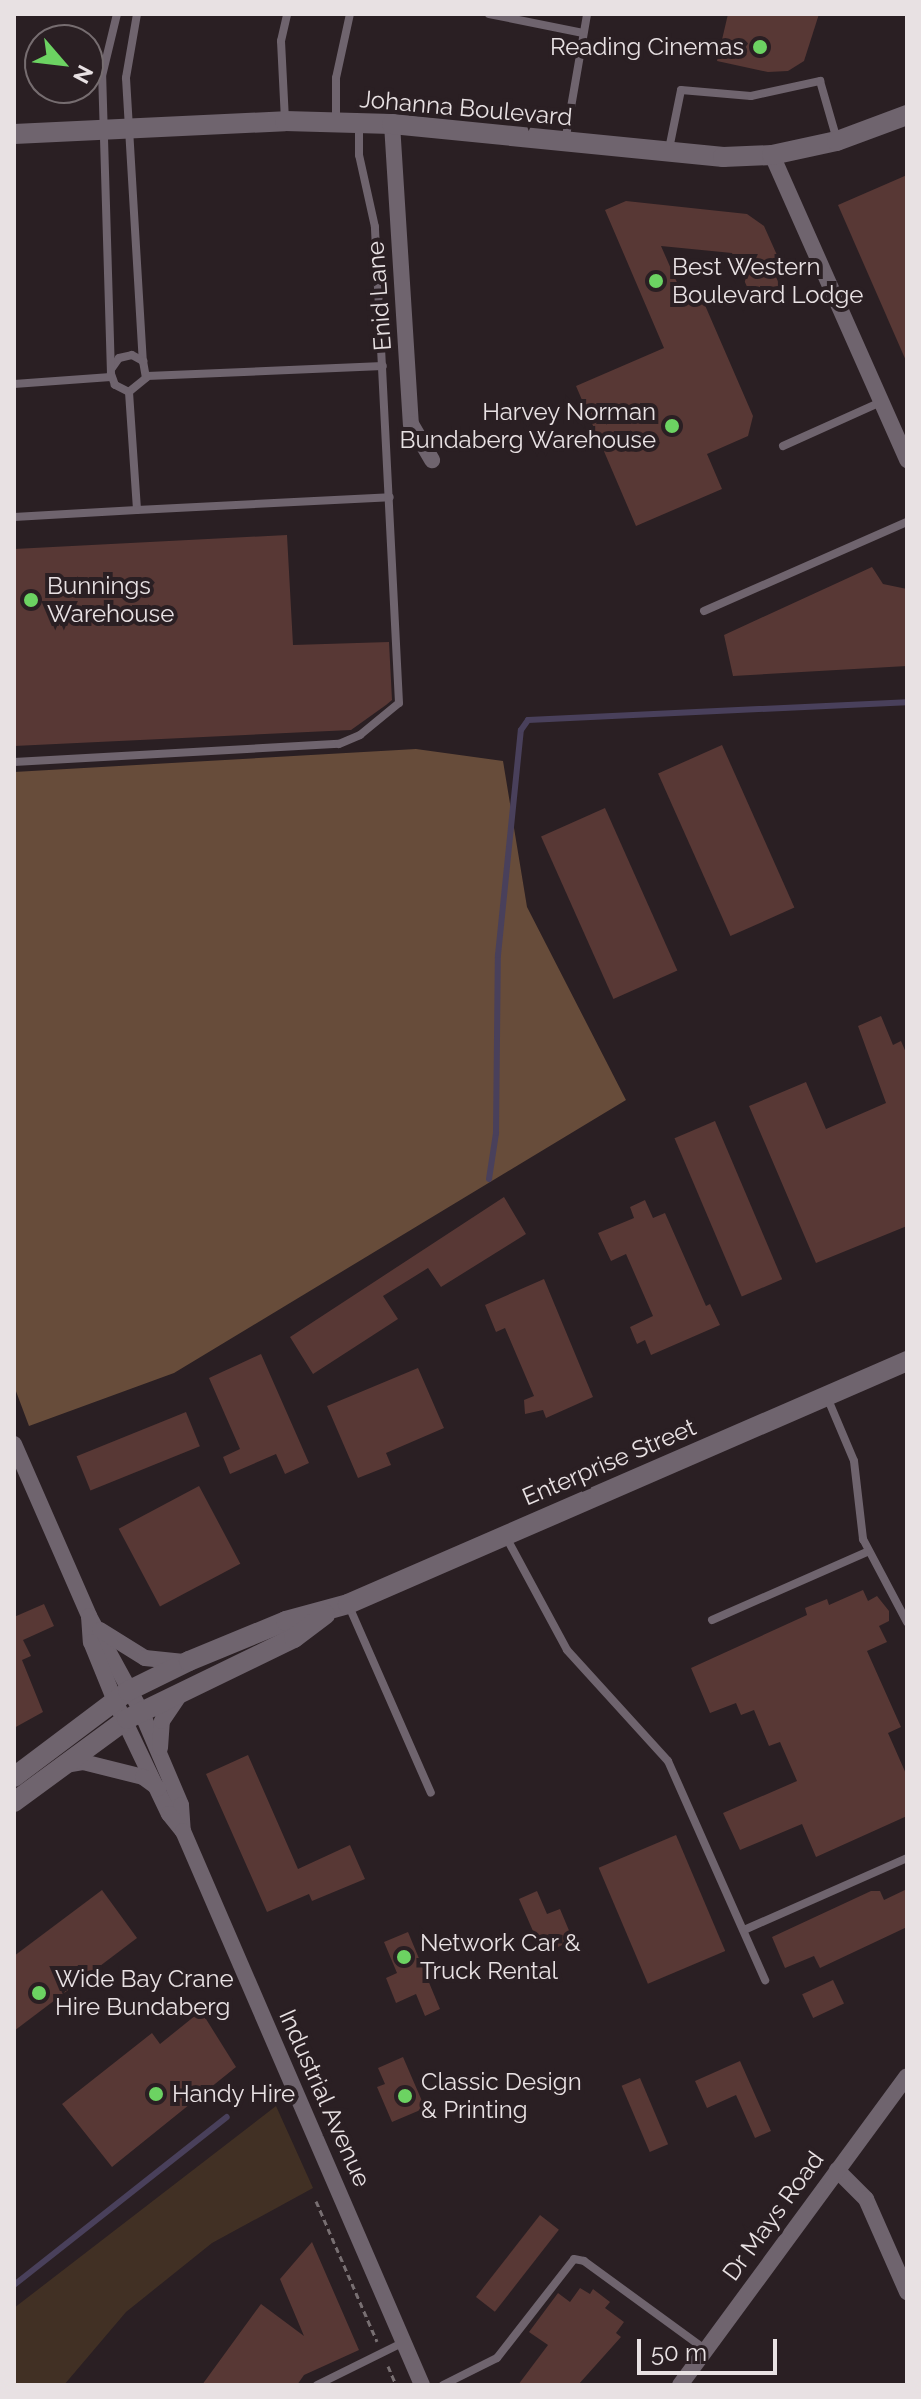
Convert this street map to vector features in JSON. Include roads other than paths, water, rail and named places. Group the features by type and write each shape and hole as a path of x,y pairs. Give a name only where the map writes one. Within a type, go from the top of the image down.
{"street":[{"name":"Johanna Boulevard","path":"14,134 285,121 336,122 392,124 668,154 772,155 837,141 907,115"},
{"name":"Enid Lane","path":"392,124 411,424 432,460"},
{"path":"772,155 907,460"},
{"name":"Enterprise Street","path":"14,1802 65,1765 128,1705 187,1687 294,1638 340,1608 907,1361"},
{"name":"Industrial Avenue","path":"14,1444 94,1622 91,1642 160,1758 181,1805 183,1831"},
{"name":"Enterprise Street","path":"14,1777 128,1705 189,1661 286,1621 340,1608"},
{"path":"94,1622 145,1658 189,1661"},
{"path":"160,1758 162,1721 187,1687"},
{"name":"Industrial Avenue","path":"128,1705 159,1790 183,1831 422,2385"},
{"path":"65,1765 83,1762 143,1777 159,1790"},
{"name":"Dr Mays Road","path":"680,2385 907,2076"},
{"path":"837,2170 866,2199 907,2292"}],"lane":[{"path":"117,14 103,66 104,128 112,372 119,388 129,392 140,388 147,376 143,361 126,63 137,14"},
{"path":"285,121 281,41 287,14"},
{"path":"336,122 336,78 350,14"},
{"path":"489,14 583,33"},
{"path":"565,143 587,14"},
{"path":"668,154 681,90 751,96 820,81 837,141"},
{"path":"14,762 339,744 360,735 391,713 401,694 375,227 359,155 359,123"},
{"path":"14,384 112,372 125,356 143,361"},
{"path":"147,376 383,366"},
{"path":"129,392 137,510"},
{"path":"783,446 881,402"},
{"path":"14,517 390,497"},
{"path":"704,611 907,522"},
{"path":"827,1396 854,1461 859,1525 869,1551 907,1622"},
{"path":"505,1536 567,1650 668,1761 765,1980"},
{"path":"712,1620 869,1551"},
{"path":"340,1608 431,1793"},
{"path":"744,1930 907,1858"},
{"path":"443,2385 497,2358 574,2259 584,2261 706,2350"},
{"path":"317,2385 404,2342"}],"waterway":[{"path":"489,1179 496,1133 498,955 521,730 528,720 907,702"},
{"path":"14,2285 227,2117"}],"place":[{"name":"Reading Cinemas","path":"760,47"},
{"name":"Best Western Boulevard Lodge","path":"656,281"},
{"name":"Harvey Norman Bundaberg Warehouse","path":"672,426"},
{"name":"Bunnings Warehouse","path":"31,600"},
{"name":"Network Car & Truck Rental","path":"404,1957"},
{"name":"Wide Bay Crane Hire Bundaberg","path":"39,1993"},
{"name":"Handy Hire","path":"156,2094"},
{"name":"Classic Design & Printing","path":"405,2096"}]}
